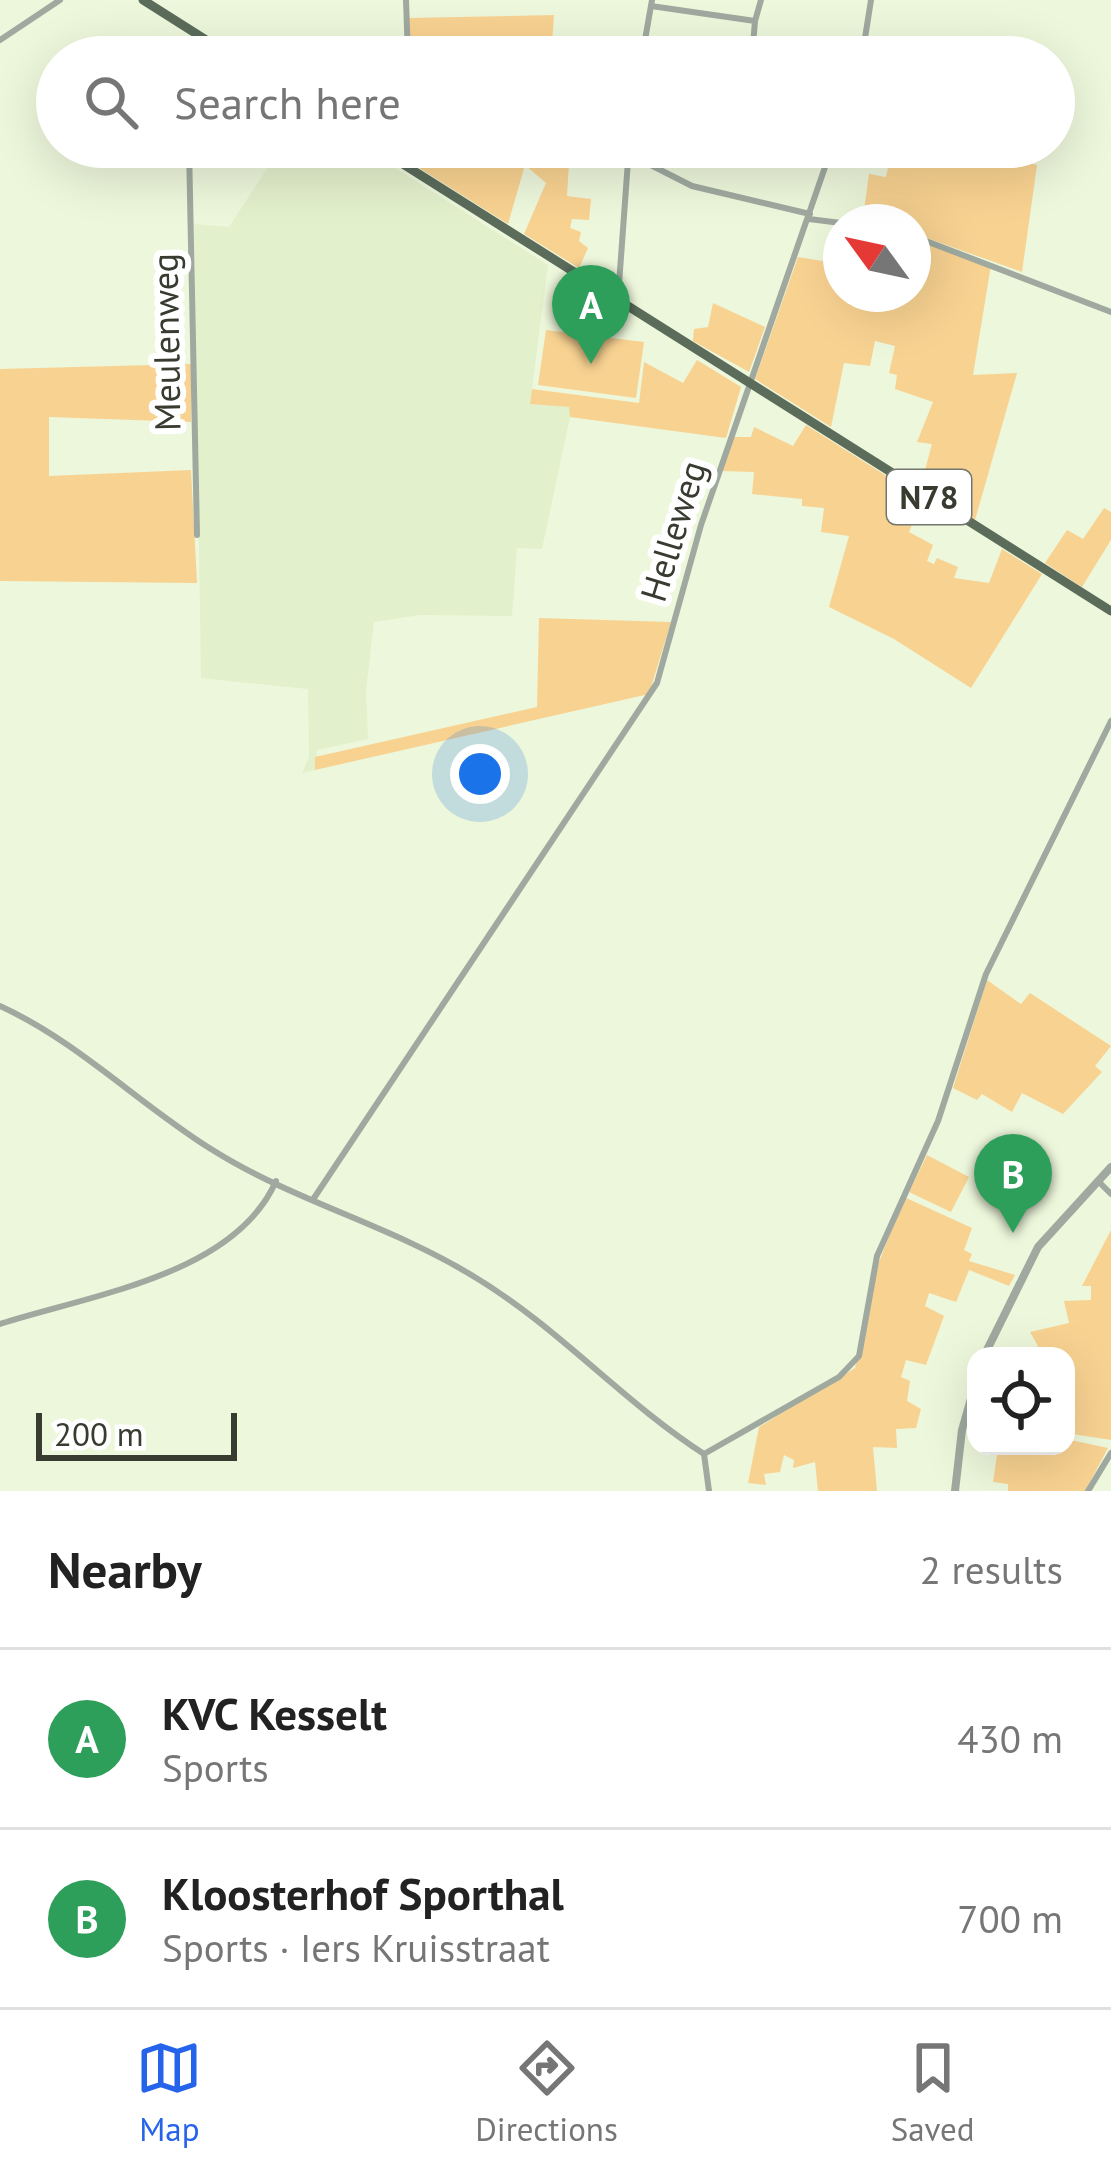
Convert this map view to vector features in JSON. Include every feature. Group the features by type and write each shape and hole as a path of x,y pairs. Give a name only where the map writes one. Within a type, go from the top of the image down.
{"main road":[{"path":"143,0 200,36"},
{"name":"N78","path":"409,168 1111,611"}],"street":[{"path":"0,40 60,0"},
{"path":"406,0 407,36"},
{"path":"754,36 761,0"},
{"path":"865,36 871,0"},
{"path":"646,36 652,3 755,21"},
{"name":"Meulenweg","path":"189,168 197,535"},
{"path":"617,300 628,168"},
{"path":"660,168 692,186 823,220"},
{"name":"Helleweg","path":"314,1198 650,696 748,382 825,168"},
{"path":"931,243 1111,313"},
{"path":"704,1454 839,1377 856,1362 877,1256 938,1121 986,974 1111,721"},
{"path":"0,1006 33,1022 205,1146 478,1278 577,1349 704,1454 709,1491"},
{"path":"989,1347 1038,1247 1111,1167"},
{"path":"0,1324 213,1253 256,1217 276,1181"},
{"path":"1098,1181 1111,1194"},
{"path":"955,1491 967,1412"},
{"path":"1088,1491 1111,1453"}],"shaded area":[{"path":"554,15 553,36 410,36 409,18"},
{"path":"267,168 395,168 548,265 530,403 570,407 542,549 517,548 512,616 420,615 374,622 366,690 368,739 317,750 315,770 302,773 309,757 308,689 201,678 194,224 229,227"},
{"path":"419,168 524,168 508,224"},
{"path":"528,168 569,168 567,196 591,199 589,220 572,219 570,228 581,232 579,241 588,248 579,268 524,234 546,183"},
{"path":"888,168 1037,168 1022,272 931,239 931,204 865,204 869,174 886,177"},
{"path":"931,244 991,265 973,375 1017,373 975,520 921,485 932,444 917,442 933,402 895,389 897,375 889,373 895,346 875,341 870,366 844,363 831,427 755,379 798,257 823,261 823,312 931,312"},
{"path":"713,303 765,327 749,372 693,341 694,329 708,327"},
{"path":"546,330 644,342 636,398 538,385"},
{"path":"697,360 741,387 726,438 570,417 569,407 530,404 532,389 639,403 644,362 683,383"},
{"path":"191,364 191,422 49,417 49,476 191,470 197,583 0,581 0,369"},
{"path":"806,425 923,499 909,532 933,545 927,561 934,564 937,558 958,567 954,578 989,583 1002,549 1042,574 971,688 894,639 829,607 849,536 821,532 824,508 802,506 802,499 752,494 754,472 722,471 732,437 751,437 754,427 793,446"},
{"path":"1104,508 1111,512 1111,540 1082,587 1045,563 1067,530 1083,539"},
{"path":"539,618 671,622 649,694 315,770 315,757 537,707"},
{"path":"987,980 1021,1004 1030,993 1111,1046 1095,1066 1102,1072 1063,1114 1022,1093 1012,1112 982,1094 977,1100 953,1088"},
{"path":"927,1155 969,1177 951,1212 909,1192"},
{"path":"904,1197 972,1228 964,1250 972,1254 969,1261 1015,1275 1009,1286 969,1270 956,1302 929,1293 925,1306 944,1316 926,1365 906,1360 901,1377 910,1381 907,1401 921,1409 916,1428 896,1429 897,1448 873,1447 877,1491 818,1491 815,1462 793,1468 794,1460 784,1455 780,1472 764,1474 766,1485 748,1483 759,1427 855,1368 879,1262"},
{"path":"1111,1230 1111,1440 1075,1434 1075,1347 1037,1347 1030,1332 1069,1323 1064,1301 1091,1300 1091,1286 1082,1286"},
{"path":"1075,1441 1108,1448 1085,1491 1008,1491 1008,1484 993,1482 997,1455 1075,1455"}],"place":[{"name":"KVC Kesselt","path":"591,364"},
{"name":"Kloosterhof Sporthal","path":"1013,1233"}]}
